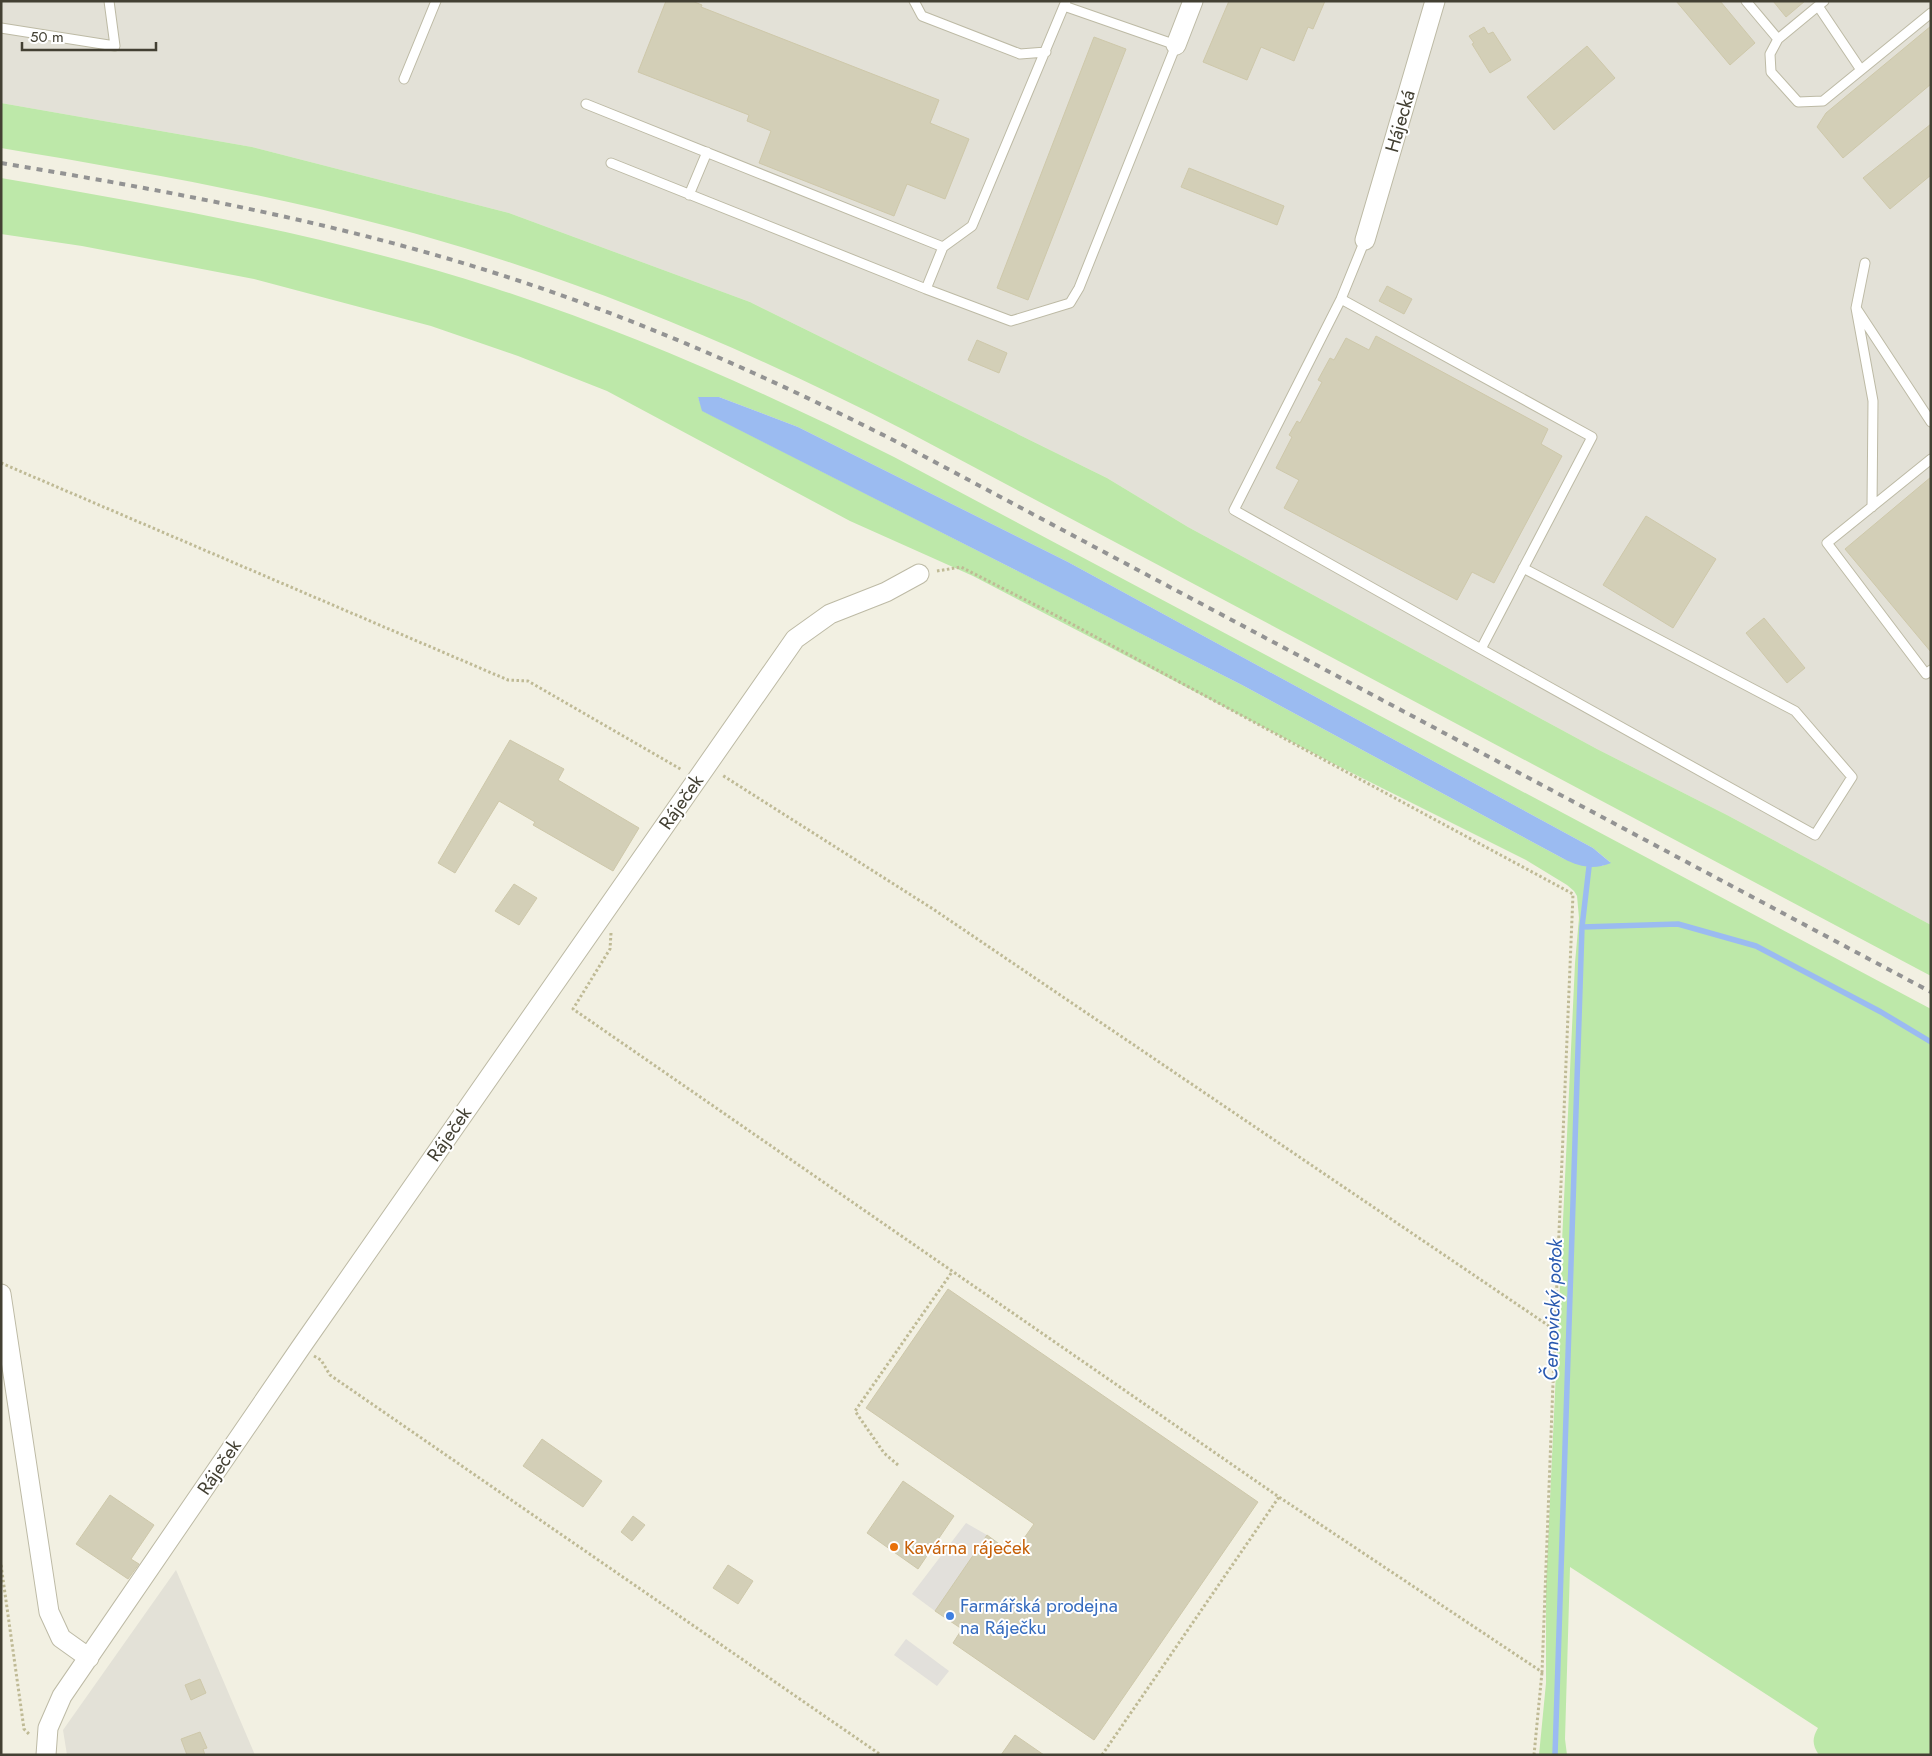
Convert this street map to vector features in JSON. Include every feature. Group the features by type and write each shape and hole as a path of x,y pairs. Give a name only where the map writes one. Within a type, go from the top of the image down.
{"street":[{"path":"1176,45 1194,1"},
{"name":"Hájecká","path":"1365,240 1435,1"},
{"name":"Ráječek","path":"45,1753 48,1728 62,1696 301,1347 796,639 830,614 886,592 919,574"},
{"path":"1,1294 49,1612 61,1638 88,1658"}],"lane":[{"path":"1,28 115,46 109,1"},
{"path":"404,79 436,1"},
{"path":"914,1 922,16 1020,54 1046,52"},
{"path":"1746,1 1778,39"},
{"path":"611,163 926,289 1010,321 1070,303 1079,288 1176,45 1065,4 972,226 943,247 926,289"},
{"path":"1861,70 1821,4 1778,39 1770,54 1771,72 1798,102 1823,101 1931,13"},
{"path":"586,104 943,247"},
{"path":"689,195 707,152"},
{"path":"1365,240 1341,299 1234,510 1815,835 1852,777 1795,711 1523,568"},
{"path":"1865,263 1856,308 1873,401 1872,507"},
{"path":"1341,299 1592,437 1481,649"},
{"path":"1856,308 1931,422"},
{"path":"1931,459 1827,543 1926,674 1931,670"}],"path":[{"path":"1,463 508,680 528,681 702,772 933,910 1555,1330"},
{"path":"919,574 961,567 1057,616 1573,894 1542,1672 1534,1755"},
{"path":"600,918 613,934 610,950 573,1009 1279,1497 1542,1672"},
{"path":"898,1465 884,1453 855,1411 952,1272"},
{"path":"301,1347 321,1360 330,1375 881,1755"},
{"path":"1102,1755 1279,1497"},
{"path":"1,1565 24,1729 45,1753"}],"shaded area":[{"path":"1,1 1931,1 1931,925 1727,815 1597,749 1188,527 1107,478 750,302 509,213 252,147 1,103"},
{"path":"966,1523 987,1535 935,1611 912,1594"},
{"path":"176,1570 255,1755 67,1755 63,1730"},
{"path":"906,1639 949,1671 937,1686 894,1655"}],"green space":[{"path":"1,103 252,147 509,213 750,302 1107,478 1188,527 1597,749 1727,815 1931,925 1931,976 908,432 719,342 525,267 391,227 246,193 1,148"},
{"path":"1,178 249,224 372,253 494,288 597,324 647,344 747,387 894,457 1931,1009 1931,1755 1819,1755 1814,1742 1818,1728 1570,1567 1565,1739 1567,1755 1539,1755 1546,1683 1546,1586 1575,963 1579,918 1577,896 1567,885 1526,860 1336,765 973,576 850,521 607,391 518,356 431,326 254,279 82,246 1,234","holes":["698,397 719,397 798,427 1068,562 1593,848 1610,862 1602,866 1564,859 1242,685 703,411"]}],"water":[{"path":"698,397 719,397 798,427 1068,562 1593,848 1611,863 1587,867 1564,859 1242,685 702,411"}],"building":[{"path":"666,1 692,1 702,5 701,7 939,100 930,123 969,139 945,199 907,184 894,216 759,163 771,131 747,121 749,115 638,72"},
{"path":"1229,1 1325,1 1313,29 1308,27 1294,61 1261,47 1247,80 1203,62"},
{"path":"1676,1 1720,1 1755,43 1730,65"},
{"path":"1773,1 1805,1 1786,17"},
{"path":"1931,26 1931,84 1843,158 1817,127 1826,113"},
{"path":"1484,27 1488,34 1493,32 1511,60 1490,73 1469,36"},
{"path":"1094,37 1126,49 1028,300 997,288"},
{"path":"1587,46 1615,78 1554,130 1527,97"},
{"path":"1931,124 1931,175 1890,209 1863,178"},
{"path":"1189,168 1284,206 1277,225 1181,187"},
{"path":"1387,286 1412,299 1404,314 1379,301"},
{"path":"1376,336 1548,429 1541,444 1562,456 1494,583 1472,572 1457,600 1284,508 1299,480 1276,468 1292,437 1289,435 1297,421 1300,423 1322,382 1318,380 1330,358 1334,360 1346,338 1369,350"},
{"path":"977,340 1007,353 999,373 968,360"},
{"path":"1931,477 1931,652 1845,549"},
{"path":"1646,516 1716,559 1673,628 1603,585"},
{"path":"1764,618 1805,668 1787,683 1746,633"},
{"path":"510,740 564,769 558,780 639,828 613,871 533,825 535,822 499,801 455,873 438,863"},
{"path":"514,884 537,898 519,925 495,911"},
{"path":"948,1289 1258,1502 1094,1740 953,1643 962,1629 935,1611 987,1535 1013,1554 1034,1524 866,1408"},
{"path":"542,1439 602,1481 583,1507 523,1466"},
{"path":"903,1481 954,1516 918,1569 867,1533"},
{"path":"110,1495 154,1525 131,1559 139,1564 128,1579 76,1544"},
{"path":"633,1516 645,1525 632,1541 621,1532"},
{"path":"728,1565 753,1581 738,1604 713,1588"},
{"path":"200,1679 206,1693 191,1700 185,1685"},
{"path":"200,1732 207,1748 203,1749 205,1755 187,1755 181,1739"},
{"path":"1015,1735 1044,1755 1001,1755"}],"waterway":[{"name":"Černovický potok","path":"1555,1755 1582,927 1589,867"},
{"path":"1582,927 1678,924 1756,946 1881,1012 1931,1042"}],"railway":[{"path":"1,163 127,185 314,223 437,255 550,291 703,351 803,396 901,444 1931,992"}],"place":[{"name":"Kavárna ráječek","path":"894,1547"},
{"name":"Farmářská prodejna na Ráječku","path":"950,1616"}]}
